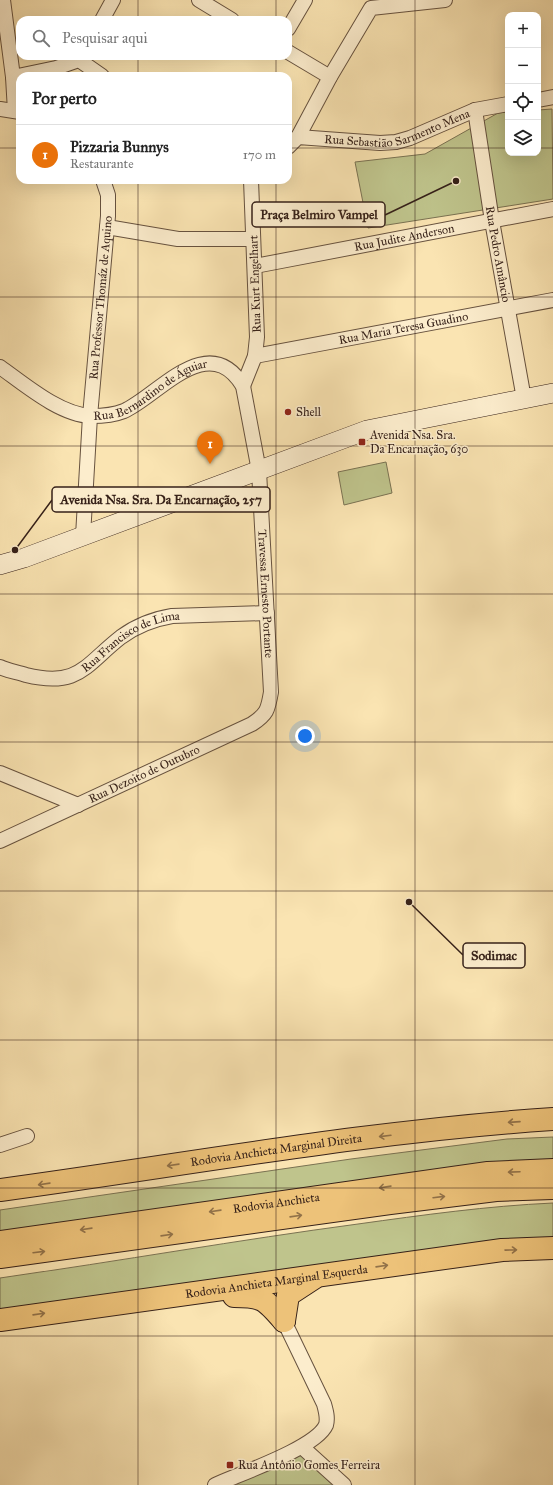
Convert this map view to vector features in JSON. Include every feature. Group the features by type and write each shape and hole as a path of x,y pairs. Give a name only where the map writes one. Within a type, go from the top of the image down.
{"highway":[{"name":"Rodovia Anchieta Marginal Direita","path":"0,1190 387,1136 486,1124 553,1119"},
{"name":"Rodovia Anchieta","path":"0,1242 480,1174 553,1170"},
{"name":"Rodovia Anchieta","path":"0,1257 413,1200 496,1190 553,1188"},
{"name":"Rodovia Anchieta Marginal Esquerda","path":"0,1320 116,1303 177,1297 319,1275 502,1250 553,1248"},
{"path":"284,1321 285,1305 288,1295 319,1275"},
{"path":"177,1297 254,1296 268,1303 284,1321"}],"street":[{"path":"3,0 8,70 16,104"},
{"path":"104,16 113,0"},
{"path":"199,0 225,16"},
{"path":"292,22 305,0"},
{"path":"293,142 371,8 444,0"},
{"path":"292,54 330,77"},
{"path":"8,70 56,68 75,60"},
{"path":"82,60 97,72"},
{"path":"541,99 553,97"},
{"name":"Rua Sebastião Sarmento Mena","path":"293,142 396,142 410,138 475,110 505,105"},
{"path":"0,109 16,112"},
{"name":"Rua Pedro Amâncio","path":"475,110 492,221 524,399"},
{"name":"Rua Professor Thomáz de Aquino","path":"83,536 90,416 107,227 108,195 105,184"},
{"name":"Rua Kurt Engelhart","path":"243,386 255,356 257,338 251,184"},
{"name":"Rua Judite Anderson","path":"255,266 553,209"},
{"path":"107,227 178,238 253,239"},
{"name":"Rua Maria Teresa Guadino","path":"255,356 553,300"},
{"name":"Rua Bernardino de Águiar","path":"0,367 61,408 90,416 124,411 177,374 194,366 205,364 223,367 237,378 243,386"},
{"path":"243,386 259,472"},
{"path":"0,564 24,558 259,472 367,430 553,393"},
{"name":"Travessa Ernesto Portante","path":"259,472 271,692"},
{"name":"Rua Francisco de Lima","path":"1,668 38,678 67,678 76,675 88,667 122,636 156,619 172,616 267,613"},
{"name":"Rua Dezoito de Outubro","path":"0,841 252,724 264,716 269,709 271,692"},
{"path":"0,773 78,805"},
{"path":"0,1145 27,1136"},
{"path":"215,1485 302,1447 320,1433 326,1425 327,1416 324,1404 284,1321"},
{"path":"302,1447 344,1485"}],"green space":[{"path":"552,109 553,199 368,228 355,162 425,154 498,113 505,112 505,156 541,156 541,110"},
{"path":"386,462 392,493 344,505 338,472"},
{"path":"553,1137 553,1159 359,1181 0,1232 0,1210 351,1159 507,1139"},
{"path":"553,1203 553,1240 0,1317 0,1278 407,1217 528,1204"},
{"path":"298,1452 333,1485 233,1485"}],"place":[{"name":"Praça Belmiro Vampel","path":"456,181"},
{"name":"Shell","path":"288,412"},
{"name":"Avenida Nsa. Sra. Da Encarnação, 630","path":"362,442"},
{"name":"Pizzaria Bunnys","path":"210,464"},
{"name":"Avenida Nsa. Sra. Da Encarnação, 257","path":"15,550"},
{"name":"Sodimac","path":"409,902"},
{"name":"Rua Antônio Gomes Ferreira","path":"230,1465"}]}
